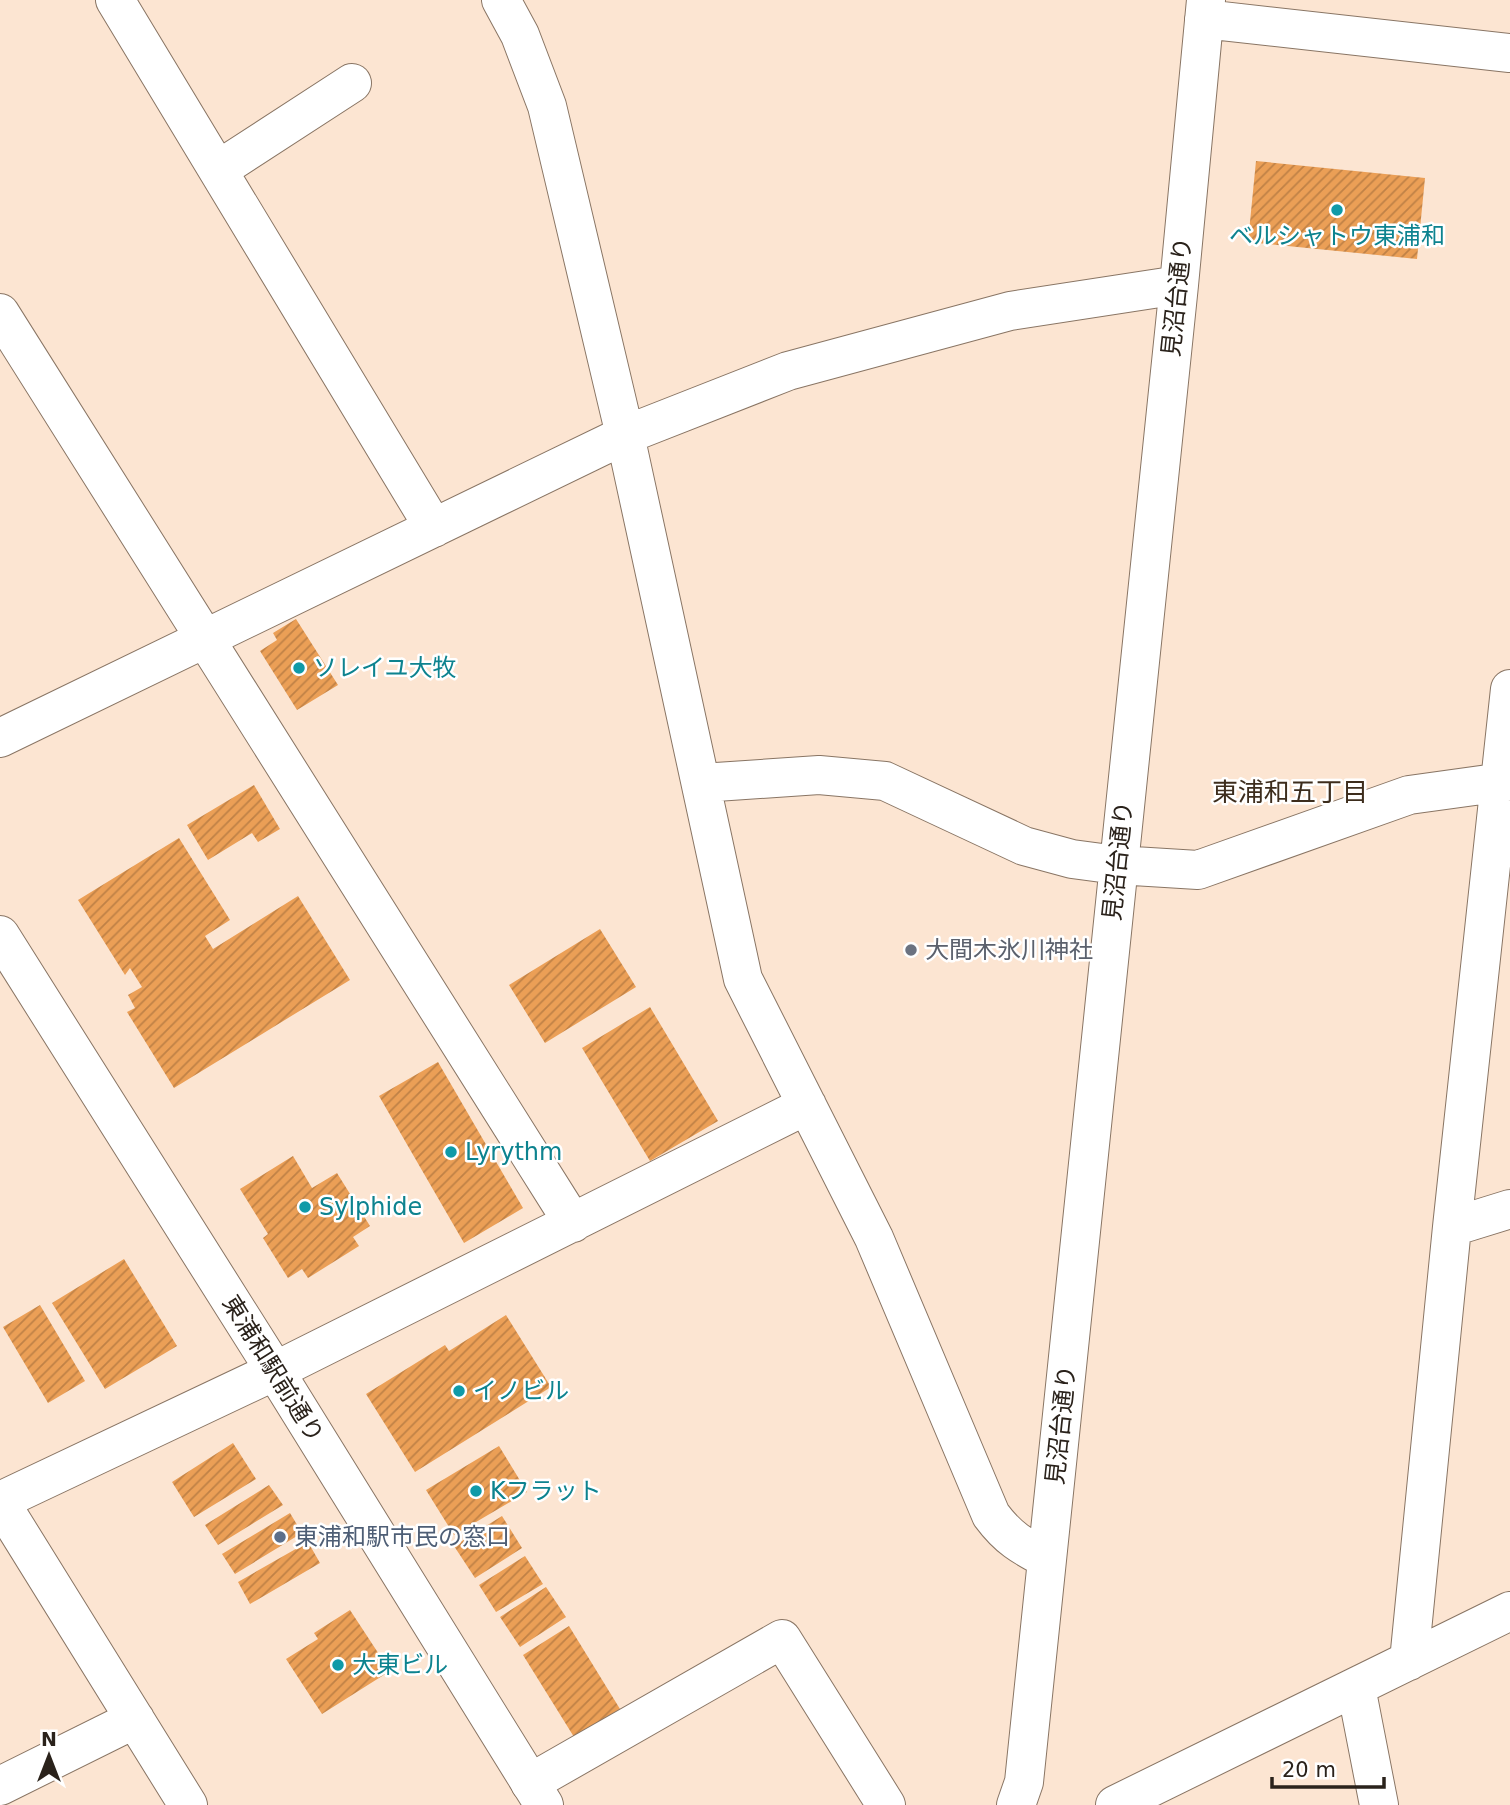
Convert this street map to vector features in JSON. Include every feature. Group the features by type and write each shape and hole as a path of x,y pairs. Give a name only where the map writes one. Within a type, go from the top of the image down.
{"street":[{"path":"115,0 434,528"},
{"path":"501,0 520,35 547,106 625,435 743,979 874,1238 990,1515 1005,1534 1047,1559"},
{"path":"1205,10 1510,53"},
{"name":"見沼台通り","path":"1016,1805 1024,1782 1205,10"},
{"path":"218,170 352,83"},
{"path":"0,738 625,435 788,371 1010,311 1179,285"},
{"path":"0,313 573,1223"},
{"path":"1409,1661 1452,1227 1505,782 1510,689"},
{"path":"701,783 819,775 885,781 1024,846 1072,859 1198,870 1409,795 1505,782"},
{"name":"東浦和駅前通り","path":"0,935 537,1794"},
{"path":"188,1805 0,1501 275,1371 807,1105"},
{"path":"1452,1227 1510,1209"},
{"path":"1115,1805 1510,1611"},
{"path":"537,1794 782,1639 886,1805"},
{"path":"1356,1687 1379,1805"},
{"path":"0,1786 135,1719"}],"building":[{"name":"ベルシャトウ東浦和","path":"1256,161 1425,178 1417,259 1248,242"},
{"name":"ソレイユ大牧","path":"296,619 338,685 297,710 260,651 277,640 273,633"},
{"path":"254,785 280,829 258,842 252,833 208,860 187,825"},
{"path":"179,838 230,920 205,936 213,949 298,896 350,980 174,1088 127,1012 135,1008 128,995 142,987 130,968 125,975 78,900"},
{"path":"600,929 636,987 545,1043 509,985"},
{"path":"650,1007 718,1121 650,1161 582,1048"},
{"name":"Lyrythm","path":"438,1062 523,1208 464,1243 379,1096"},
{"name":"Sylphide","path":"293,1156 312,1188 337,1173 370,1226 353,1237 359,1246 308,1278 302,1269 288,1278 263,1238 268,1234 240,1189"},
{"path":"124,1259 177,1346 105,1389 52,1303"},
{"path":"40,1305 85,1381 48,1403 3,1327"},
{"name":"イノビル","path":"506,1315 551,1387 415,1472 366,1394 445,1345 449,1351"},
{"path":"233,1443 256,1479 194,1517 172,1482"},
{"name":"Kフラット","path":"499,1446 527,1492 454,1535 426,1490"},
{"path":"269,1485 283,1505 218,1545 205,1525"},
{"path":"290,1513 302,1533 235,1574 222,1554"},
{"path":"502,1516 522,1548 475,1578 454,1546"},
{"path":"308,1542 320,1563 250,1604 238,1582"},
{"path":"525,1556 543,1584 496,1612 479,1585"},
{"path":"546,1587 566,1617 520,1647 500,1617"},
{"name":"大東ビル","path":"350,1610 390,1671 322,1714 286,1659 318,1639 314,1633"},
{"path":"569,1626 620,1709 574,1737 523,1655"}],"place":[{"name":"ベルシャトウ東浦和","path":"1337,210"},
{"name":"ソレイユ大牧","path":"299,668"},
{"name":"大間木氷川神社","path":"911,950"},
{"name":"Lyrythm","path":"451,1152"},
{"name":"Sylphide","path":"305,1207"},
{"name":"イノビル","path":"459,1391"},
{"name":"Kフラット","path":"476,1491"},
{"name":"東浦和駅市民の窓口","path":"280,1537"},
{"name":"大東ビル","path":"338,1665"}],"district":[{"name":"東浦和五丁目","path":"1290,792"}]}
